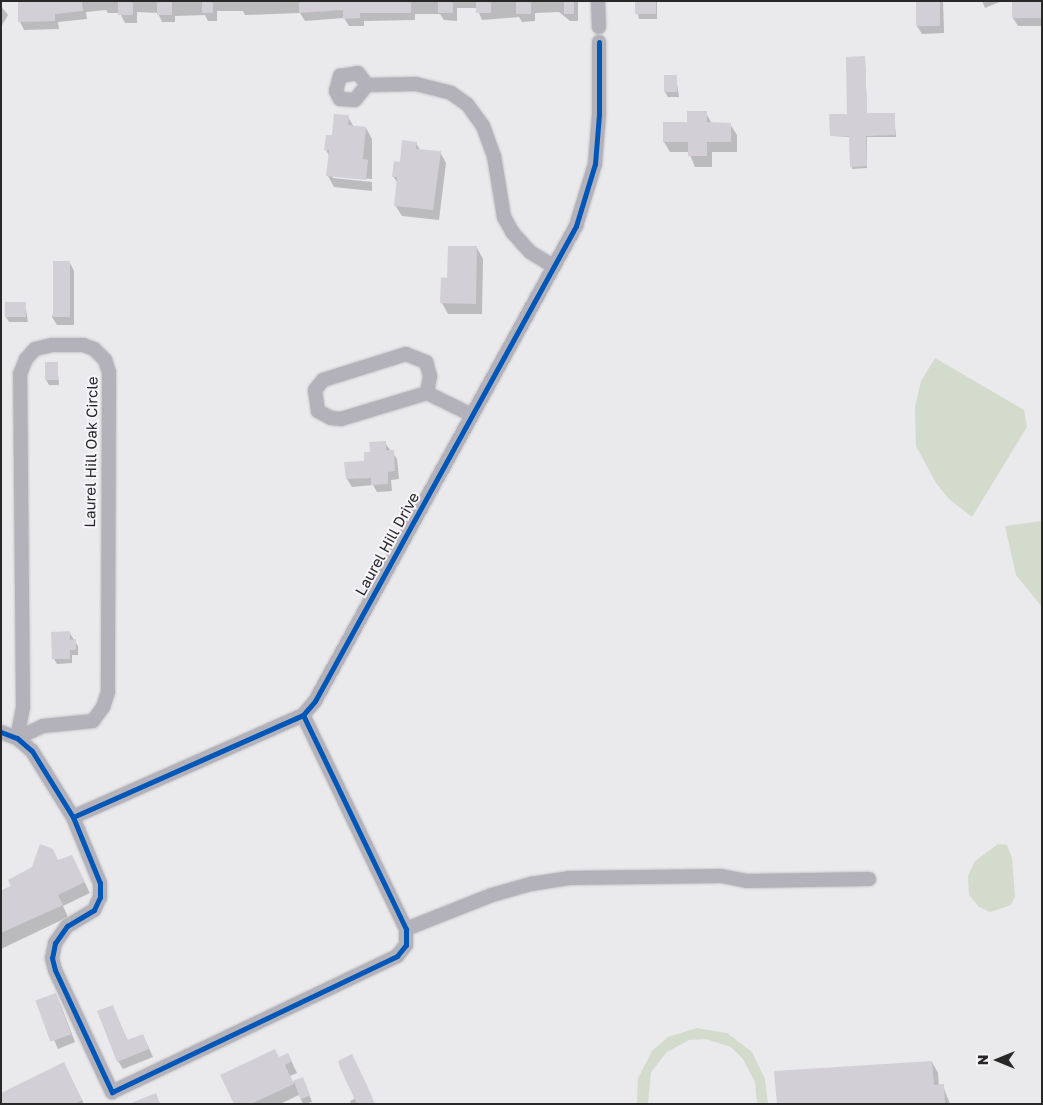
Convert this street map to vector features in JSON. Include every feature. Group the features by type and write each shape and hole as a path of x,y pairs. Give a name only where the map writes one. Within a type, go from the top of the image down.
{"street":[{"path":"598,1 598,27"},
{"name":"Laurel Hill Drive","path":"73,817 303,715 315,701 576,226 595,164 599,114 599,42"},
{"path":"367,85 416,84 451,93 467,104 483,126 494,156 504,217 513,233 530,252 554,266"},
{"name":"Laurel Hill Oak Circle","path":"52,345 83,345 94,349 105,360 109,372 108,692 103,707 93,721 43,726 17,738 23,707 20,374 26,359 35,349 52,345"},
{"path":"427,393 430,376 426,362 406,354 323,380 315,390 315,398 318,411 331,418 341,419 427,393 472,415"},
{"path":"1,732 17,738 32,750 73,817 100,882 100,897 94,910 67,926 55,943 52,958 55,970 112,1092 396,956 406,945 406,929 303,715"},
{"path":"406,929 492,896 531,884 569,878 720,876 747,881 869,879"}],"shaded area":[{"path":"935,358 1024,410 1027,427 972,517 949,499 936,483 916,446 915,407 921,381"},
{"path":"1042,521 1042,607 1016,575 1005,526"},
{"path":"998,844 1007,845 1012,858 1015,897 1011,905 990,912 979,907 969,895 968,876 975,861"},
{"path":"697,1028 727,1033 752,1052 765,1079 768,1104 757,1104 755,1082 743,1059 731,1047 706,1039 689,1040 667,1052 651,1072 648,1104 637,1104 638,1078 652,1051 668,1037"}],"building":[{"path":"18,1 82,1 83,11 55,14 55,21 18,22"},
{"path":"118,1 133,1 133,15 118,15"},
{"path":"157,1 172,1 172,15 157,15"},
{"path":"202,1 213,1 213,13 202,13"},
{"path":"299,1 411,1 411,13 360,13 360,18 343,19 343,10 299,13"},
{"path":"438,1 453,1 453,13 438,13"},
{"path":"476,1 491,1 491,13 476,13"},
{"path":"516,1 531,1 531,14 516,14"},
{"path":"564,1 574,1 574,14 564,14"},
{"path":"635,1 656,1 656,14 635,14"},
{"path":"916,1 940,1 940,26 916,26"},
{"path":"1012,1 1042,1 1042,18 1012,18"},
{"path":"865,56 867,113 895,113 895,135 866,136 867,166 850,167 849,136 830,136 829,114 847,114 846,57"},
{"path":"664,75 677,75 677,92 664,92"},
{"path":"687,111 707,111 707,122 731,123 731,142 707,142 707,156 688,156 688,142 663,142 663,122 687,122"},
{"path":"334,114 349,115 348,125 366,127 363,159 368,160 366,180 326,176 329,150 324,150 326,135 332,135"},
{"path":"402,140 417,142 416,149 441,151 433,210 394,206 397,177 392,177 394,161 400,162"},
{"path":"448,246 477,246 476,304 440,303 441,277 447,278"},
{"path":"53,261 70,261 70,317 53,317"},
{"path":"5,302 26,302 26,317 5,317"},
{"path":"45,362 58,362 58,380 45,380"},
{"path":"386,441 386,450 394,450 395,471 388,472 388,484 371,485 371,478 346,479 344,462 364,461 364,452 370,452 369,442"},
{"path":"70,631 70,640 76,639 76,650 70,650 70,659 52,659 51,632"},
{"path":"40,844 53,849 58,860 72,855 85,882 58,895 63,905 1,933 1,891 11,886 8,880 32,867"},
{"path":"56,993 71,1034 50,1042 35,1001"},
{"path":"113,1005 127,1040 143,1034 149,1049 117,1062 97,1011"},
{"path":"275,1049 279,1057 288,1053 292,1061 285,1065 294,1084 251,1104 234,1104 220,1075"},
{"path":"352,1054 375,1104 357,1104 341,1070 338,1061"},
{"path":"932,1061 934,1085 944,1084 945,1104 777,1104 774,1071"},
{"path":"64,1062 82,1100 75,1104 1,1104 1,1093"},
{"path":"303,1077 310,1096 300,1099 294,1080"},
{"path":"156,1093 160,1104 129,1104"}],"cycle path":[{"path":"73,817 303,715 315,701 576,226 595,164 599,114 599,42"},
{"path":"1,732 17,738 32,751 73,817 100,883 100,897 94,910 67,926 55,943 52,958 55,970 112,1092 397,956 406,945 406,929 303,715"}]}
